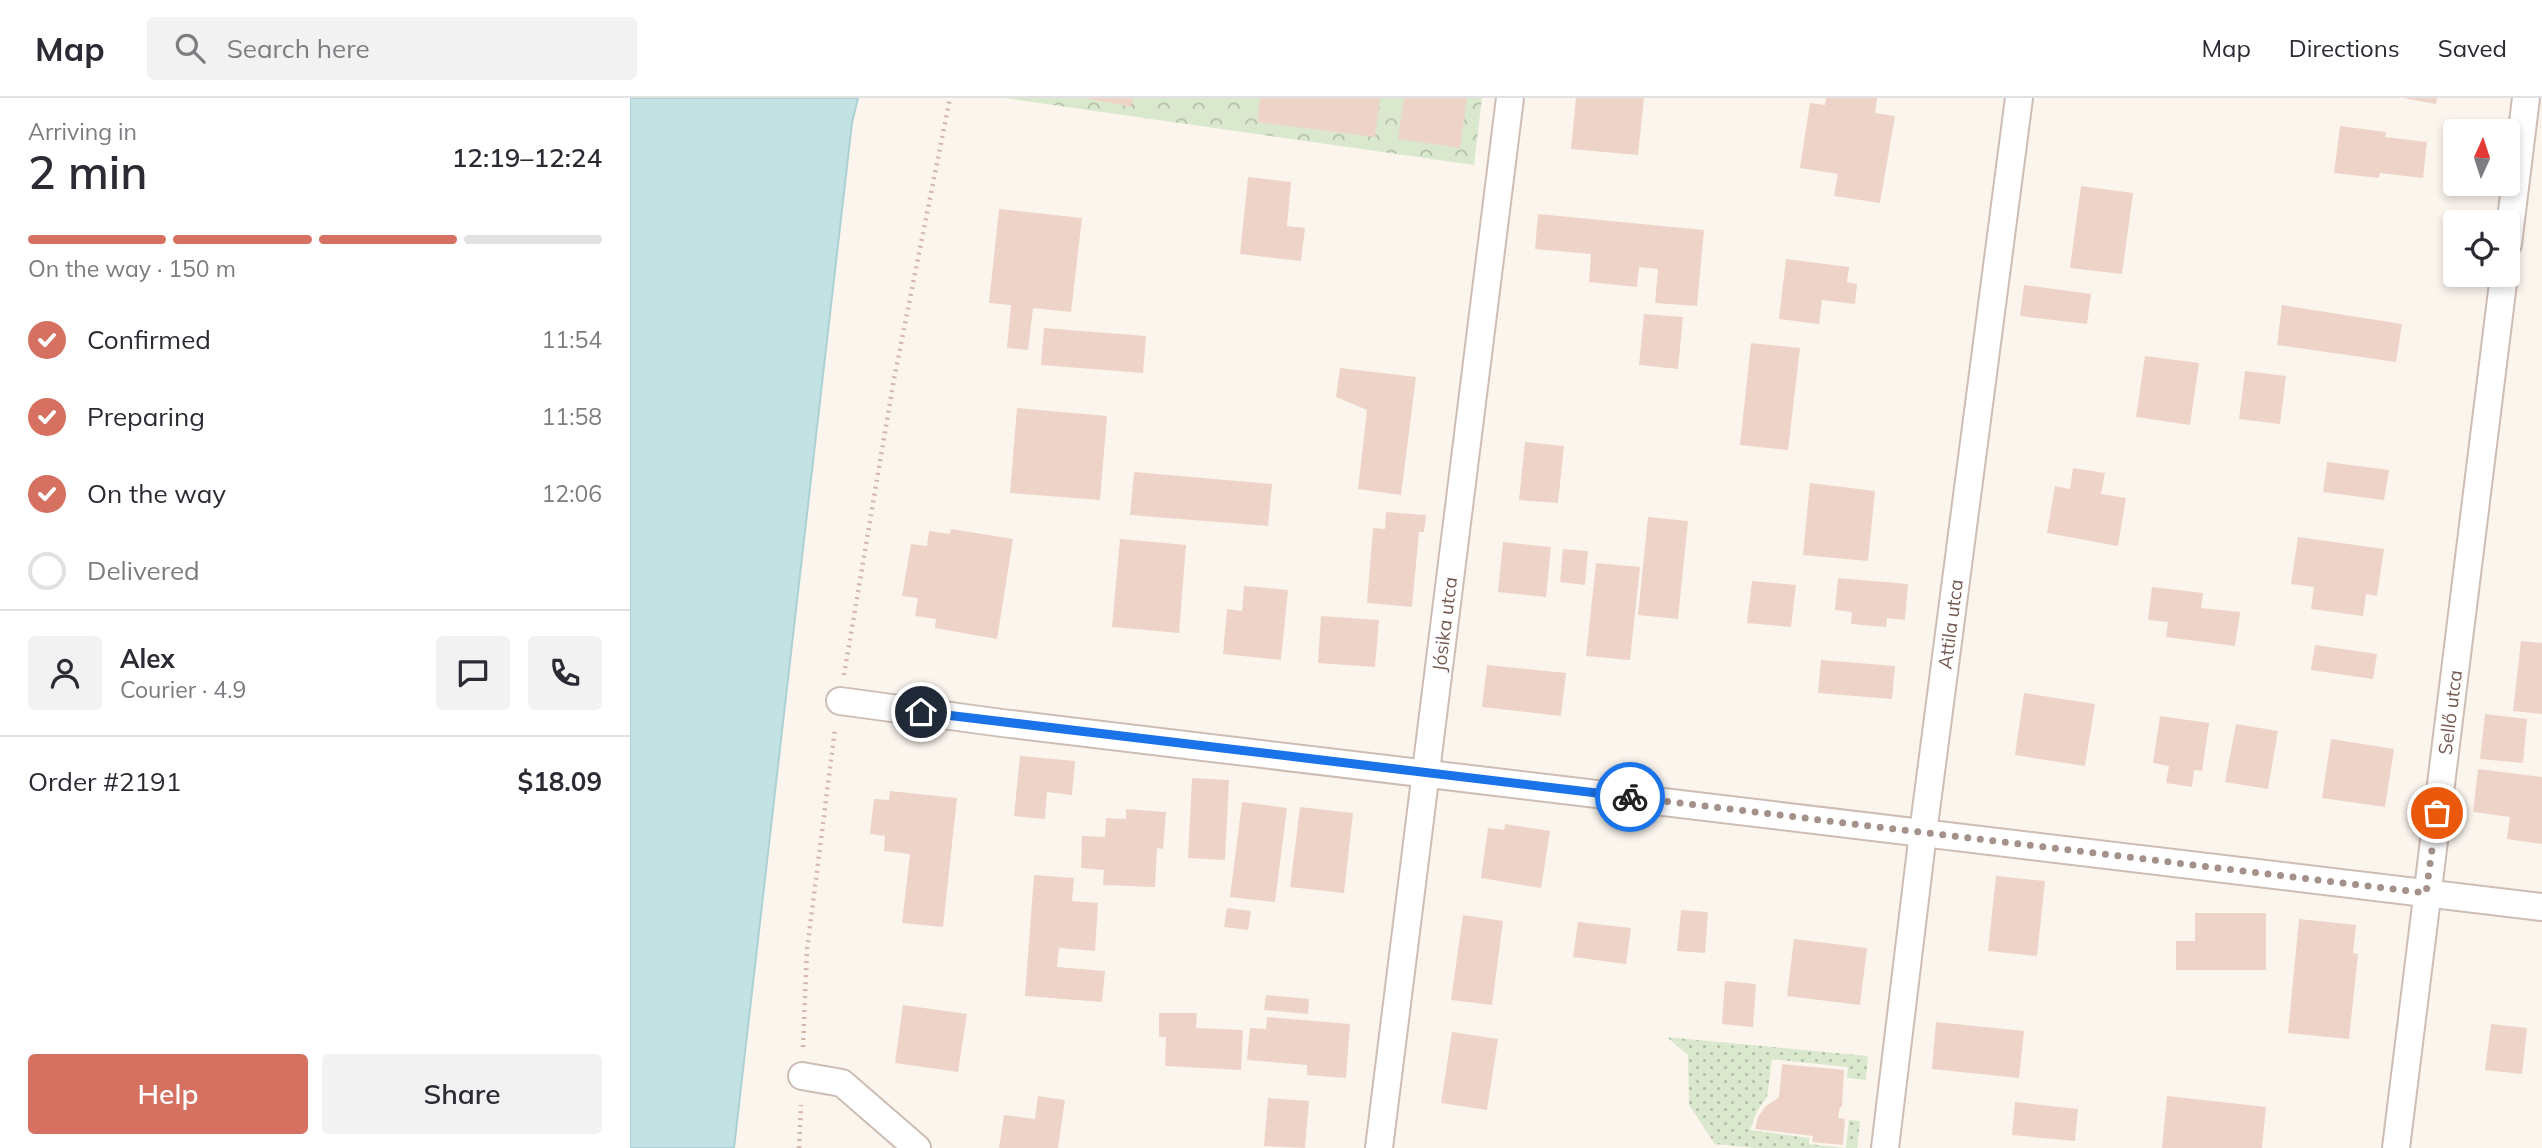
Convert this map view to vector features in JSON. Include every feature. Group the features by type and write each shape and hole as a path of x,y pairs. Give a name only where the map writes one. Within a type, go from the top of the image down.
{"street":[{"name":"Jósika utca","path":"1379,1148 1510,98"},
{"name":"Attila utca","path":"1885,1148 1923,833 2019,98"},
{"path":"2512,210 2526,98"},
{"name":"Sellő utca","path":"2396,1148 2502,287"},
{"path":"840,701 1002,723 2542,907"},
{"path":"802,1076 842,1083 917,1148"}],"path":[{"path":"799,1148 807,950 828,771 894,379 950,98"}],"green space":[{"path":"1004,98 1482,98 1474,165"},
{"path":"1667,1037 1868,1056 1866,1080 1847,1078 1848,1067 1772,1059 1767,1097 1757,1111 1750,1130 1809,1138 1809,1144 1846,1148 1756,1148 1715,1144 1689,1105 1688,1055"},
{"path":"1849,1120 1860,1121 1857,1148 1846,1148"}],"water":[{"path":"630,98 858,98 852,123 734,1148 630,1148"}],"building":[{"path":"1085,98 1133,98 1131,107"},
{"path":"1260,98 1380,98 1375,137 1257,122"},
{"path":"1404,98 1467,98 1460,148 1398,139"},
{"path":"1576,98 1644,98 1638,155 1571,149"},
{"path":"1826,98 1877,98 1875,113 1895,116 1880,203 1834,196 1838,174 1800,168 1810,103 1825,105"},
{"path":"2403,98 2437,98 2436,104"},
{"path":"2340,126 2386,132 2385,137 2427,142 2423,178 2380,173 2379,178 2334,173"},
{"path":"1248,177 1291,182 1287,226 1305,228 1301,261 1240,254"},
{"path":"2081,186 2133,193 2122,274 2070,268"},
{"path":"999,209 1082,218 1071,312 1033,308 1028,350 1007,348 1011,305 989,303"},
{"path":"1538,214 1704,230 1697,306 1655,303 1658,269 1639,267 1637,287 1589,282 1591,254 1535,249"},
{"path":"1786,259 1849,267 1847,282 1857,284 1855,304 1822,300 1819,324 1779,319"},
{"path":"2024,285 2091,294 2087,324 2020,316"},
{"path":"2282,305 2402,324 2396,362 2277,345"},
{"path":"1644,314 1683,317 1678,369 1639,365"},
{"path":"1044,328 1146,336 1143,373 1041,365"},
{"path":"1751,343 1800,348 1788,450 1740,445"},
{"path":"2145,356 2199,363 2190,425 2136,417"},
{"path":"1340,368 1416,377 1401,495 1358,489 1367,410 1336,397"},
{"path":"2245,371 2286,376 2280,424 2239,419"},
{"path":"1017,408 1107,416 1100,500 1010,493"},
{"path":"1525,442 1564,446 1558,503 1519,500"},
{"path":"2327,462 2389,470 2384,500 2323,492"},
{"path":"2073,468 2105,473 2101,494 2126,498 2118,546 2047,533 2055,486 2070,489"},
{"path":"1134,472 1272,484 1268,526 1130,515"},
{"path":"1810,483 1875,491 1868,561 1803,555"},
{"path":"1386,512 1426,515 1424,532 1419,532 1412,607 1367,603 1373,528 1385,529"},
{"path":"1648,517 1688,521 1678,619 1638,615"},
{"path":"951,529 1013,539 997,639 935,628 936,619 915,616 918,598 902,596 911,544 927,546 929,531 950,534"},
{"path":"2298,537 2384,549 2377,596 2366,594 2363,616 2311,609 2314,587 2291,584"},
{"path":"1120,539 1186,545 1179,633 1112,627"},
{"path":"1503,542 1551,547 1546,597 1498,592"},
{"path":"1563,549 1588,551 1585,585 1560,582"},
{"path":"1596,563 1640,567 1630,660 1586,656"},
{"path":"1838,578 1908,584 1905,620 1887,618 1886,627 1851,624 1852,612 1835,610"},
{"path":"1752,581 1796,585 1791,627 1747,623"},
{"path":"1244,586 1288,590 1281,660 1223,654 1227,609 1242,611"},
{"path":"2152,587 2203,593 2201,608 2240,612 2235,646 2166,637 2168,622 2148,620"},
{"path":"1321,616 1379,620 1375,667 1318,663"},
{"path":"2521,641 2542,643 2542,714 2513,711"},
{"path":"2315,645 2377,654 2373,679 2311,670"},
{"path":"1821,660 1895,666 1892,699 1818,693"},
{"path":"1487,665 1566,673 1561,716 1482,707"},
{"path":"2024,693 2095,704 2085,766 2015,755"},
{"path":"2485,714 2527,719 2523,763 2480,759"},
{"path":"2160,716 2209,723 2202,771 2194,770 2192,787 2166,783 2169,766 2153,763"},
{"path":"2236,724 2278,731 2268,789 2225,782"},
{"path":"2331,739 2394,749 2385,807 2322,798"},
{"path":"1020,756 1075,761 1072,795 1047,792 1045,819 1014,816"},
{"path":"2478,769 2542,777 2542,844 2507,839 2510,817 2473,812"},
{"path":"1192,778 1229,780 1225,860 1188,858"},
{"path":"890,791 957,798 943,927 902,923 910,854 884,851 885,836 870,834 874,799 889,800"},
{"path":"1242,802 1287,808 1275,902 1230,897"},
{"path":"1300,807 1353,813 1344,893 1290,887"},
{"path":"1126,809 1166,812 1163,849 1157,848 1155,887 1103,885 1104,870 1081,868 1082,836 1105,837 1106,818 1126,819"},
{"path":"1505,824 1550,831 1541,888 1481,878 1488,828 1504,830"},
{"path":"1034,875 1074,878 1072,901 1098,903 1095,951 1059,948 1057,967 1105,971 1102,1002 1025,996"},
{"path":"1996,876 2045,881 2037,956 1988,951"},
{"path":"1227,908 1251,911 1248,930 1224,927"},
{"path":"1681,910 1708,912 1705,953 1677,951"},
{"path":"2195,913 2266,913 2266,970 2176,970 2176,941 2195,941"},
{"path":"1463,915 1503,921 1492,1005 1451,1000"},
{"path":"2299,919 2356,925 2353,953 2358,954 2349,1039 2288,1033"},
{"path":"1578,922 1631,928 1626,964 1573,957"},
{"path":"1794,939 1867,948 1860,1005 1787,996"},
{"path":"1725,981 1756,984 1753,1027 1722,1024"},
{"path":"1266,995 1309,999 1308,1014 1264,1010"},
{"path":"903,1005 967,1014 958,1072 895,1063"},
{"path":"1159,1013 1197,1013 1196,1028 1243,1030 1241,1070 1165,1066 1166,1037 1159,1037"},
{"path":"1267,1017 1350,1024 1346,1078 1307,1075 1307,1065 1247,1060 1250,1028 1266,1029"},
{"path":"1936,1022 2024,1031 2019,1078 1932,1069"},
{"path":"2491,1024 2527,1028 2522,1074 2485,1070"},
{"path":"1452,1032 1498,1039 1487,1110 1441,1103"},
{"path":"1782,1064 1844,1070 1842,1107 1838,1118 1845,1119 1843,1145 1812,1142 1813,1136 1755,1129 1758,1117 1765,1107 1779,1097"},
{"path":"1038,1096 1065,1100 1058,1148 999,1148 1004,1115 1035,1119"},
{"path":"2167,1096 2266,1107 2262,1148 2162,1148"},
{"path":"1268,1098 1309,1101 1305,1148 1264,1146"},
{"path":"2015,1102 2078,1109 2075,1141 2012,1135"}],"way so far":[{"path":"1630,797 2426,893 2437,813"}],"route":[{"path":"921,712 1630,797"}]}
